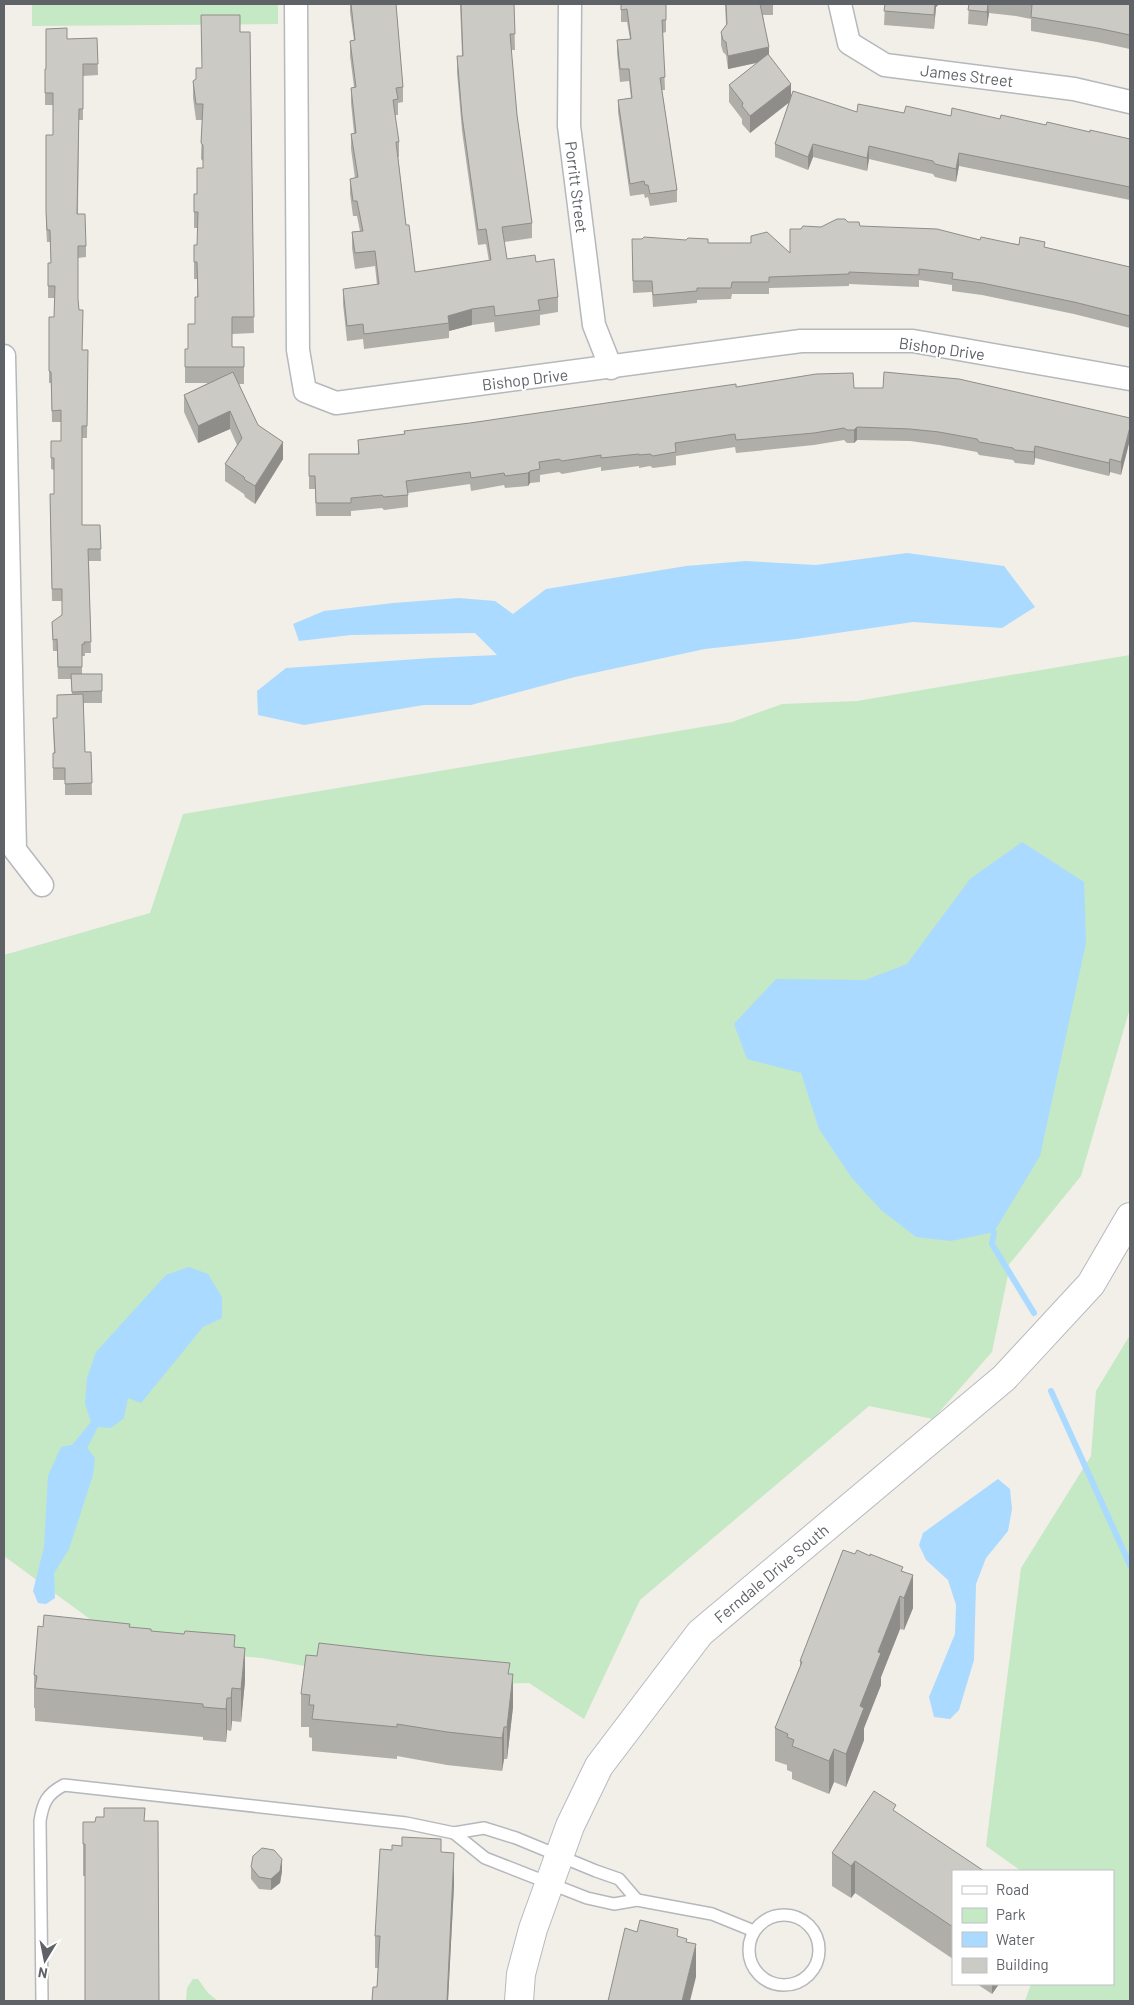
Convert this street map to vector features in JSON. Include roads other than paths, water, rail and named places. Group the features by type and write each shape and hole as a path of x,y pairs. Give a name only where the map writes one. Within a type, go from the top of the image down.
{"main road":[{"name":"Ferndale Drive South","path":"519,2001 521,1974 533,1929 570,1826 599,1766 700,1632 1004,1378 1091,1284 1130,1218"}],"street":[{"name":"Bishop Drive","path":"296,4 298,350 305,391 336,403 610,368 801,341 914,341 1130,379"},
{"name":"Porritt Street","path":"570,4 569,126 594,325 610,368"},
{"name":"James Street","path":"840,4 849,43 885,65 1074,89 1130,102"},
{"path":"4,356 16,850 42,885"}],"lane":[{"path":"42,2001 40,1821 43,1804 55,1790 64,1785 406,1823 454,1834 484,1828 516,1838 619,1879 637,1900"},
{"path":"454,1834 485,1858 587,1898 614,1904 637,1900 712,1914 754,1931"},
{"path":"784,1914 797,1916 809,1924 817,1936 820,1950 817,1964 809,1975 797,1983 783,1985 769,1982 758,1973 751,1961 749,1947 754,1931 761,1923 772,1916 784,1914"}],"water":[{"path":"907,553 1004,566 1035,607 1002,628 913,622 796,639 705,649 575,677 471,705 424,705 304,725 258,715 257,691 286,668 497,655 475,633 351,635 299,641 293,624 324,611 459,598 495,601 513,614 546,589 686,566 746,561 816,565"},
{"path":"1022,842 1084,882 1086,943 1040,1156 994,1232 951,1241 916,1237 881,1210 851,1177 819,1129 801,1073 747,1059 734,1024 776,979 865,980 907,964 970,879"},
{"path":"189,1267 208,1274 222,1297 222,1318 203,1327 141,1403 128,1398 124,1418 111,1428 98,1427 87,1448 95,1458 93,1475 69,1549 54,1573 55,1598 46,1604 38,1603 33,1591 44,1547 48,1476 61,1447 72,1445 91,1422 85,1404 87,1378 96,1352 166,1275"},
{"path":"998,1479 1010,1489 1012,1509 1008,1531 986,1558 976,1584 974,1660 959,1710 950,1719 934,1717 929,1697 955,1634 956,1605 948,1580 926,1560 919,1545 923,1533"}],"waterway":[{"path":"994,1232 992,1244 1034,1313"},
{"path":"1051,1391 1130,1565"}]}
